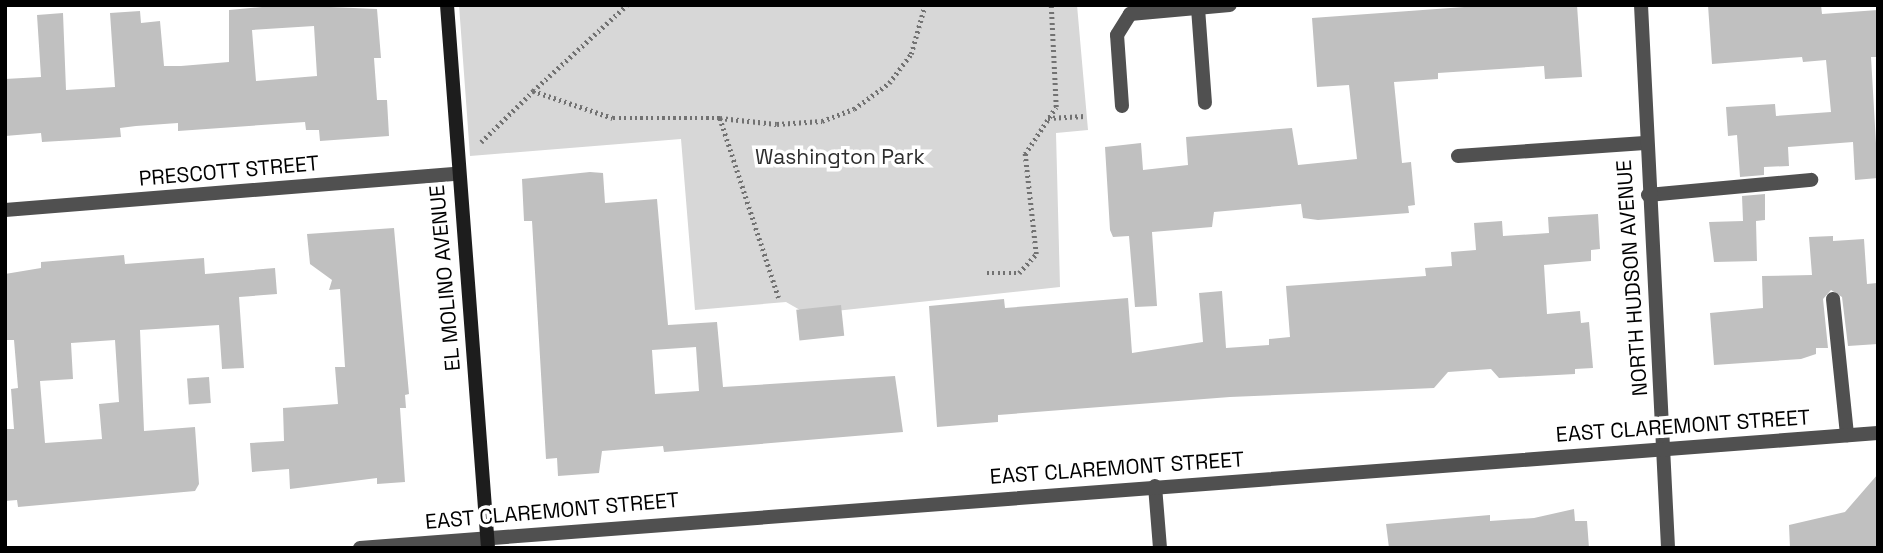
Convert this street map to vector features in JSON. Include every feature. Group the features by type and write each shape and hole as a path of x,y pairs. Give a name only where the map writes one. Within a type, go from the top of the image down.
{"street":[{"name":"EL MOLINO AVENUE","path":"447,5 457,174 487,542"},
{"path":"1122,106 1117,35 1130,14 1230,5"},
{"name":"NORTH HUDSON AVENUE","path":"1640,5 1645,143 1668,548"},
{"path":"1198,8 1205,103"},
{"path":"1458,156 1645,143"},
{"name":"PRESCOTT STREET","path":"5,210 457,174"},
{"path":"1648,195 1811,180"},
{"path":"1833,299 1847,435"},
{"name":"EAST CLAREMONT STREET","path":"360,548 487,542 1155,486 1878,433"},
{"path":"1155,486 1160,548"}],"path":[{"path":"481,142 627,5"},
{"path":"533,91 613,118 720,118 776,124 822,121 854,109 889,83 911,54 925,5"},
{"path":"987,274 1019,273 1036,254 1025,154 1056,107 1051,5"},
{"path":"1047,118 1085,116"},
{"path":"720,118 779,298"}],"green space":[{"name":"Washington Park","path":"459,5 1077,5 1088,130 1056,133 1060,287 807,314 786,302 695,310 681,139 470,156"}],"building":[{"path":"284,5 377,9 381,58 374,58 377,100 387,100 389,136 320,141 319,130 306,130 305,122 178,131 178,123 136,126 120,128 121,137 42,142 41,133 5,136 5,79 41,77 37,15 63,13 66,90 115,87 110,13 140,11 141,23 160,21 164,66 181,66 229,62 229,10","holes":["314,26 317,76 256,81 252,30"]},
{"path":"1492,5 1577,5 1582,77 1545,79 1544,66 1438,73 1438,79 1394,82 1402,163 1411,162 1415,205 1408,206 1409,213 1318,220 1303,218 1301,204 1214,212 1212,227 1152,232 1157,306 1135,307 1129,236 1113,237 1110,230 1105,147 1141,143 1143,170 1188,165 1186,137 1292,128 1298,165 1357,159 1349,85 1317,87 1312,18"},
{"path":"1708,5 1821,5 1822,14 1878,10 1878,57 1871,57 1878,178 1855,180 1853,142 1788,147 1789,166 1764,167 1764,175 1740,177 1737,135 1728,136 1726,107 1775,104 1776,116 1831,112 1826,60 1803,62 1802,57 1712,64"},
{"path":"603,173 605,203 657,199 668,325 717,322 723,387 895,376 903,432 664,452 663,446 602,451 599,473 558,476 557,458 546,459 532,221 524,221 522,179","holes":["696,347 699,391 655,394 652,350"]},
{"path":"1765,194 1765,220 1756,221 1757,261 1714,262 1709,222 1743,221 1742,196"},
{"path":"1598,214 1600,249 1591,250 1591,261 1544,265 1547,314 1580,311 1581,323 1589,322 1593,368 1575,369 1575,374 1499,378 1491,369 1448,372 1434,388 1230,397 998,415 998,422 937,427 929,306 1004,299 1005,308 1128,298 1132,353 1203,342 1199,293 1222,291 1226,348 1269,345 1269,339 1290,337 1286,286 1426,276 1425,268 1452,266 1451,252 1476,250 1474,223 1502,221 1503,236 1549,233 1548,217"},
{"path":"394,228 409,394 405,395 406,408 400,408 405,482 377,484 377,478 290,489 289,469 252,472 250,443 284,441 283,408 338,404 335,367 345,367 340,289 329,290 332,280 310,264 307,234"},
{"path":"1833,236 1833,241 1864,239 1867,284 1877,283 1878,344 1848,346 1842,297 1831,290 1823,299 1828,348 1816,348 1816,354 1801,359 1714,365 1710,313 1763,308 1762,276 1812,275 1809,237"},
{"path":"124,255 125,264 204,258 205,274 275,268 277,294 239,297 244,368 222,369 219,325 140,330 144,431 195,427 199,484 195,491 18,507 17,500 5,501 5,429 14,429 11,389 18,388 14,340 5,340 5,274 41,268 41,262","holes":["115,340 119,402 99,404 102,439 45,443 40,381 73,379 71,343"]},
{"path":"841,305 844,336 799,341 796,310"},
{"path":"209,377 211,403 189,404 187,379"},
{"path":"1878,474 1878,548 1790,548 1789,525 1845,512"},
{"path":"1574,509 1575,521 1587,521 1589,548 1389,548 1386,524 1490,515 1490,521 1534,518"}]}
